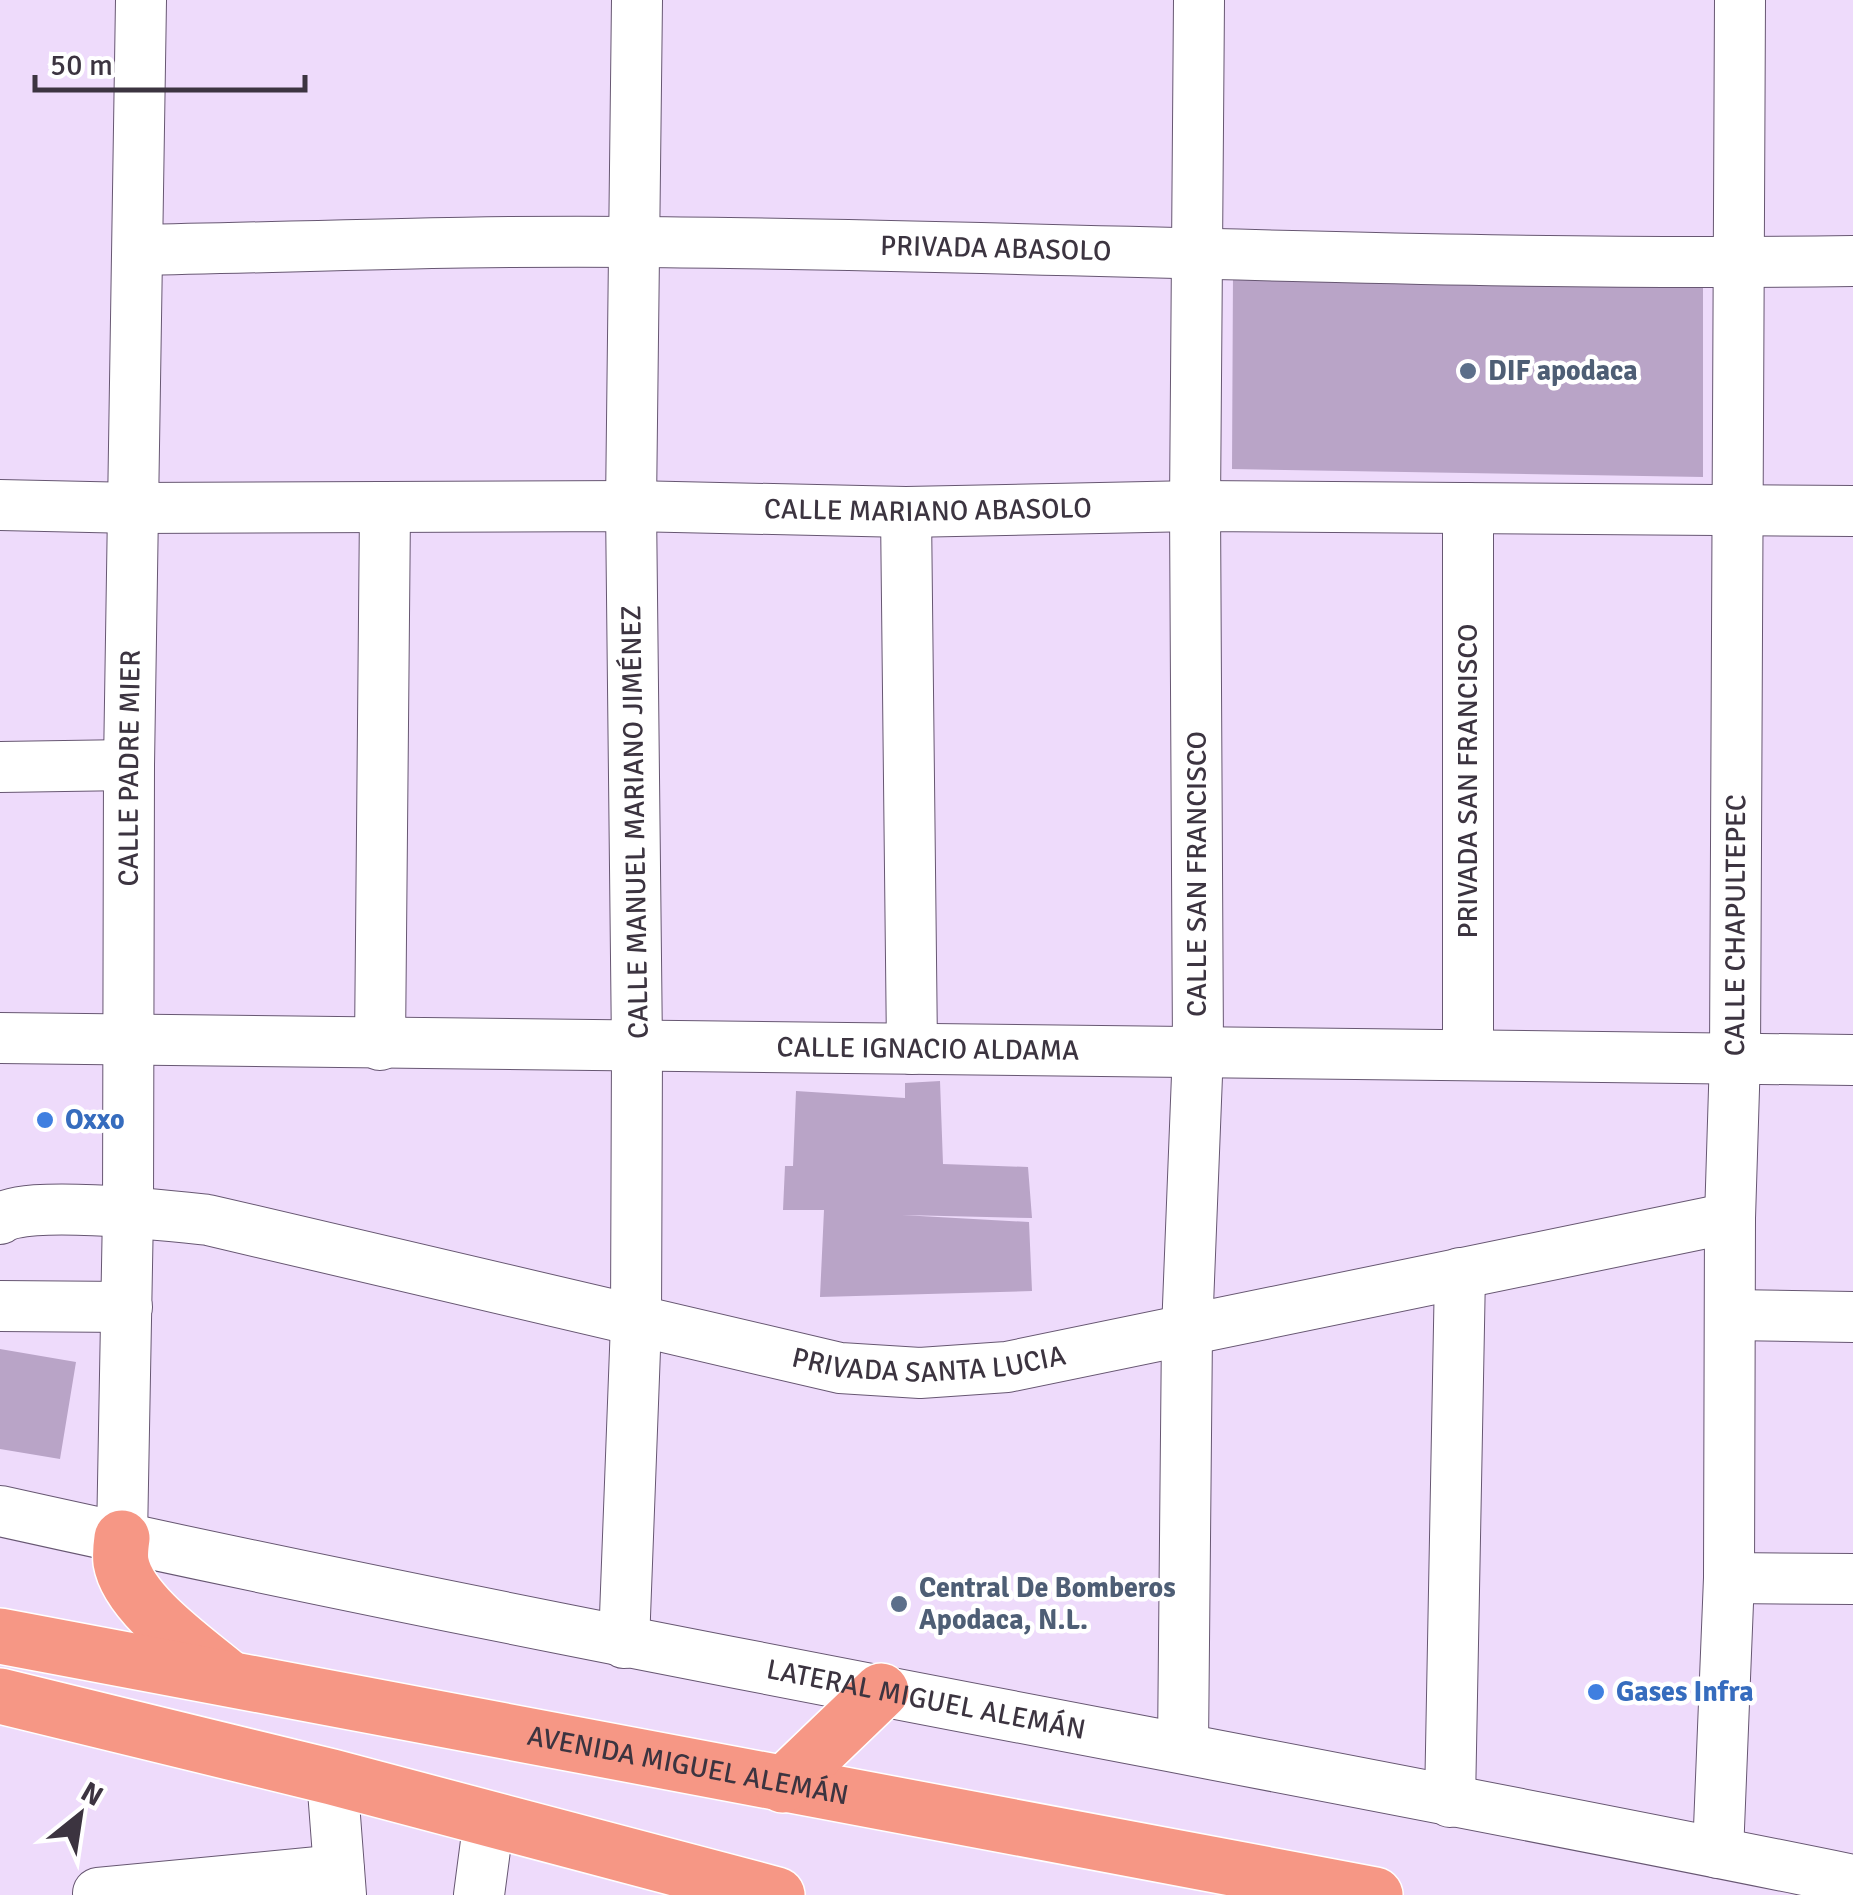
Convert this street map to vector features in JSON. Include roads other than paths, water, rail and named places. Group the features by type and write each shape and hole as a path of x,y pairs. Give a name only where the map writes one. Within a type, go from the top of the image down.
{"highway":[{"path":"122,1538 121,1563 132,1588 163,1622 229,1679"},
{"name":"AVENIDA MIGUEL ALEMÁN","path":"9,1634 783,1785 1375,1895"},
{"path":"783,1785 881,1691"},
{"path":"0,1696 332,1778 776,1895"}],"street":[{"name":"CALLE PADRE MIER","path":"122,1538 130,1038 129,766 142,0"},
{"name":"CALLE MANUEL MARIANO JIMÉNEZ","path":"624,1643 636,1323 632,506 637,0"},
{"name":"CALLE SAN FRANCISCO","path":"1183,1747 1187,1330 1198,1050 1195,506 1199,0"},
{"name":"CALLE CHAPULTEPEC","path":"1718,1852 1729,1578 1740,0"},
{"name":"PRIVADA ABASOLO","path":"138,250 636,242 1197,255 1739,263 1853,261"},
{"name":"CALLE MARIANO ABASOLO","path":"0,505 632,506 906,512 1195,506 1853,510"},
{"path":"380,1045 385,508"},
{"name":"PRIVADA SAN FRANCISCO","path":"1468,508 1468,1054"},
{"path":"906,512 912,1049"},
{"path":"0,767 129,766"},
{"name":"CALLE IGNACIO ALDAMA","path":"0,1038 1853,1060"},
{"name":"PRIVADA SANTA LUCIA","path":"0,1220 6,1214 24,1211 128,1212 208,1220 840,1368 920,1373 1007,1367 1730,1218"},
{"path":"1450,1802 1460,1273"},
{"path":"0,1306 127,1308"},
{"path":"1731,1315 1853,1317"},
{"name":"LATERAL MIGUEL ALEMÁN","path":"0,1511 624,1643 1183,1747 1853,1880"},
{"path":"1729,1578 1853,1579"},
{"path":"98,1894 340,1882 332,1778"},
{"path":"479,1895 489,1819"}],"place":[{"name":"DIF apodaca","path":"1468,371"},
{"name":"Oxxo","path":"45,1120"},
{"name":"Central De Bomberos Apodaca, N.L.","path":"899,1604"},
{"name":"Gases Infra","path":"1596,1692"}]}
